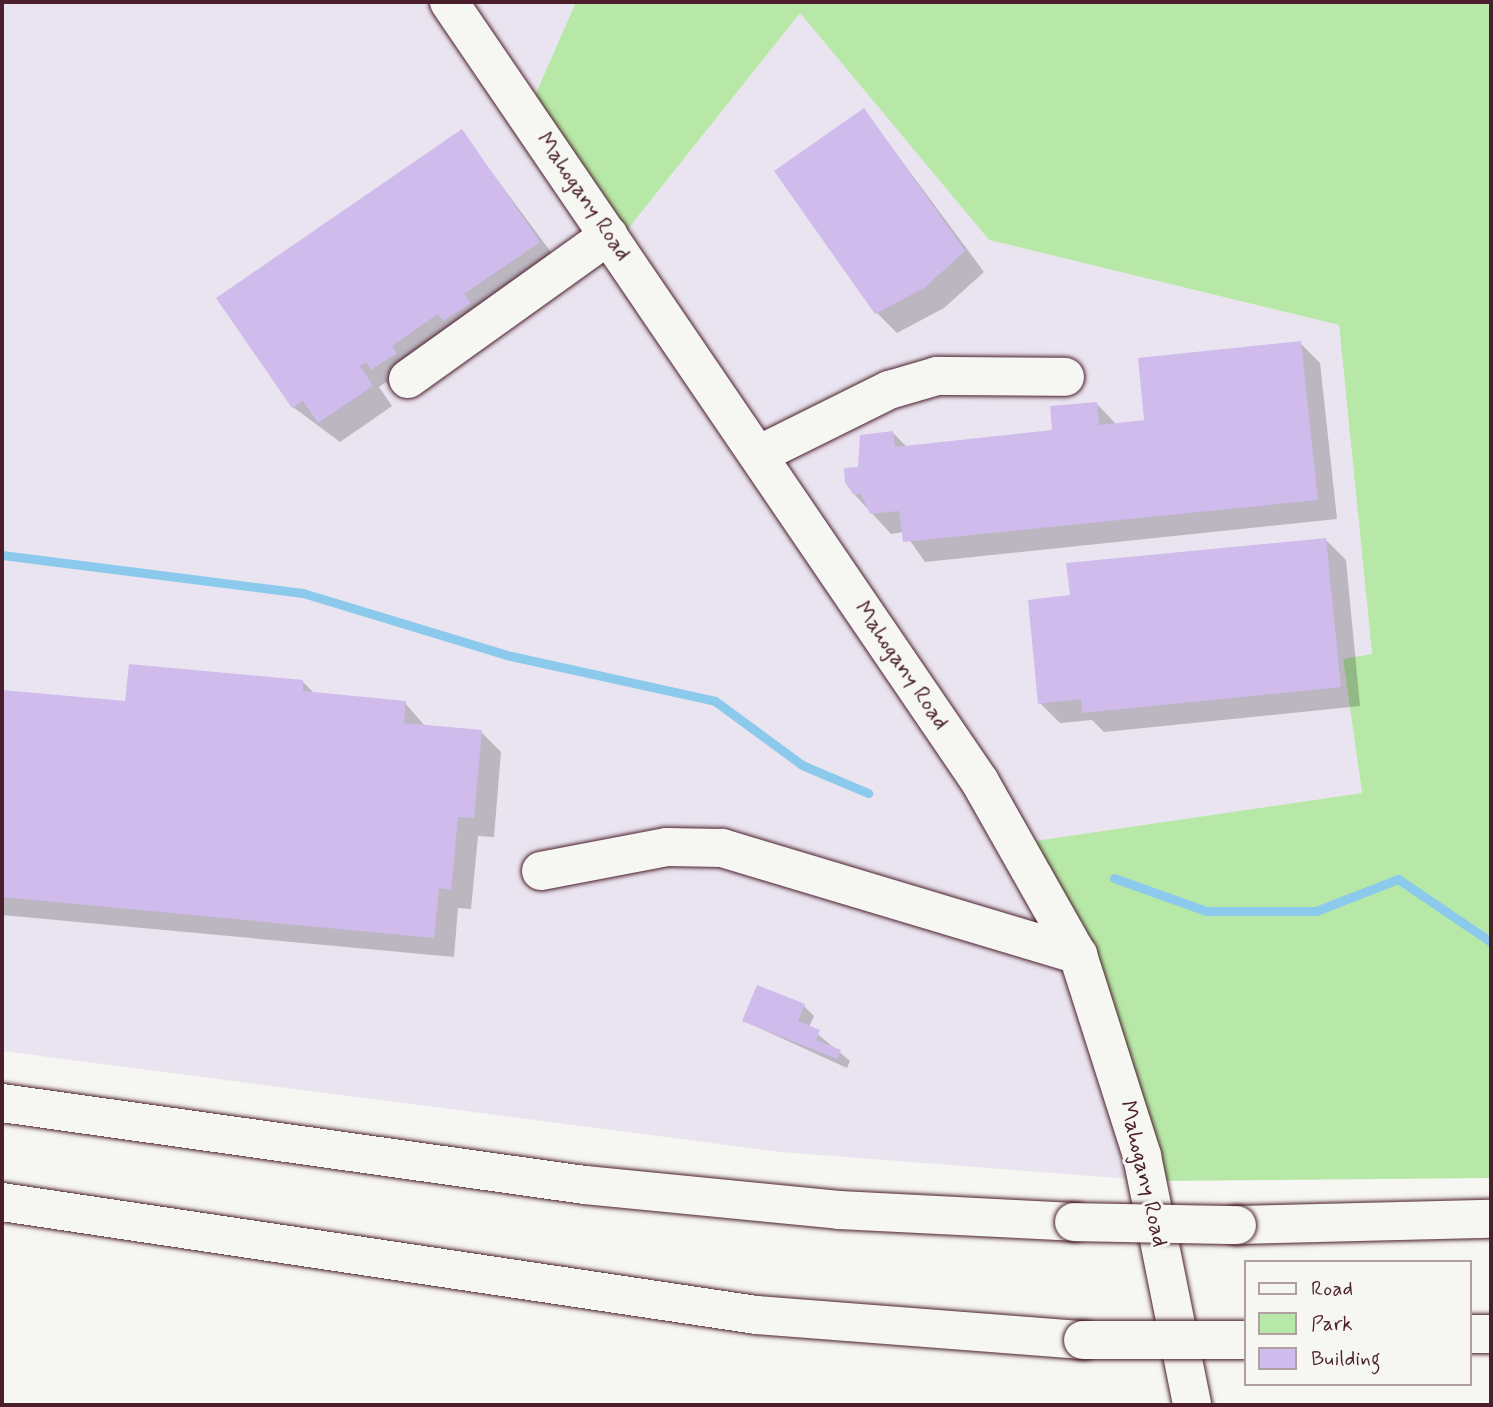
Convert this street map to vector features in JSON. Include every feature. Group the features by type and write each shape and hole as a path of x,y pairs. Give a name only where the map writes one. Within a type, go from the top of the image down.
{"main road":[{"name":"Mahogany Road","path":"449,2 980,782 1078,955 1142,1156 1192,1405"},
{"path":"408,379 609,235"},
{"path":"758,455 889,390 937,376 1065,377"},
{"path":"541,872 667,847 722,848 1078,955"},
{"path":"2,1103 586,1185 839,1210 1074,1222 1237,1226 1491,1219"},
{"path":"2,1202 756,1315 1083,1340 1244,1340"},
{"path":"1472,1334 1491,1334"}],"shaded area":[{"path":"2,2 576,2 529,109 620,239 800,13 989,240 1339,325 1372,655 1343,659 1362,793 1029,843 1157,1181 781,1152 2,1051"}],"green space":[{"path":"576,2 1491,2 1491,1178 1157,1181 1028,842 1362,793 1343,659 1372,654 1339,325 989,240 800,13 620,239 529,109"}],"building":[{"path":"864,108 965,251 924,288 875,314 774,171"},
{"path":"462,129 540,242 464,294 471,303 443,321 438,314 392,346 397,353 371,370 366,362 360,366 373,386 318,423 303,401 292,408 216,298"},
{"path":"1301,341 1318,500 903,542 899,511 870,514 861,494 853,494 845,482 844,468 858,467 860,435 893,431 895,447 1052,430 1050,406 1097,402 1099,425 1144,420 1138,358"},
{"path":"1326,538 1341,687 1082,713 1081,699 1038,704 1028,600 1070,595 1066,563"},
{"path":"129,664 303,680 303,691 406,701 404,723 482,730 474,818 458,817 451,890 439,888 434,938 2,897 2,690 125,701"},
{"path":"757,985 805,1004 798,1021 820,1030 816,1040 841,1050 837,1059 742,1021"}],"waterway":[{"path":"2,555 303,593 511,656 715,701 802,765 868,793"},
{"path":"1114,878 1206,911 1316,911 1398,879 1491,942"}]}
